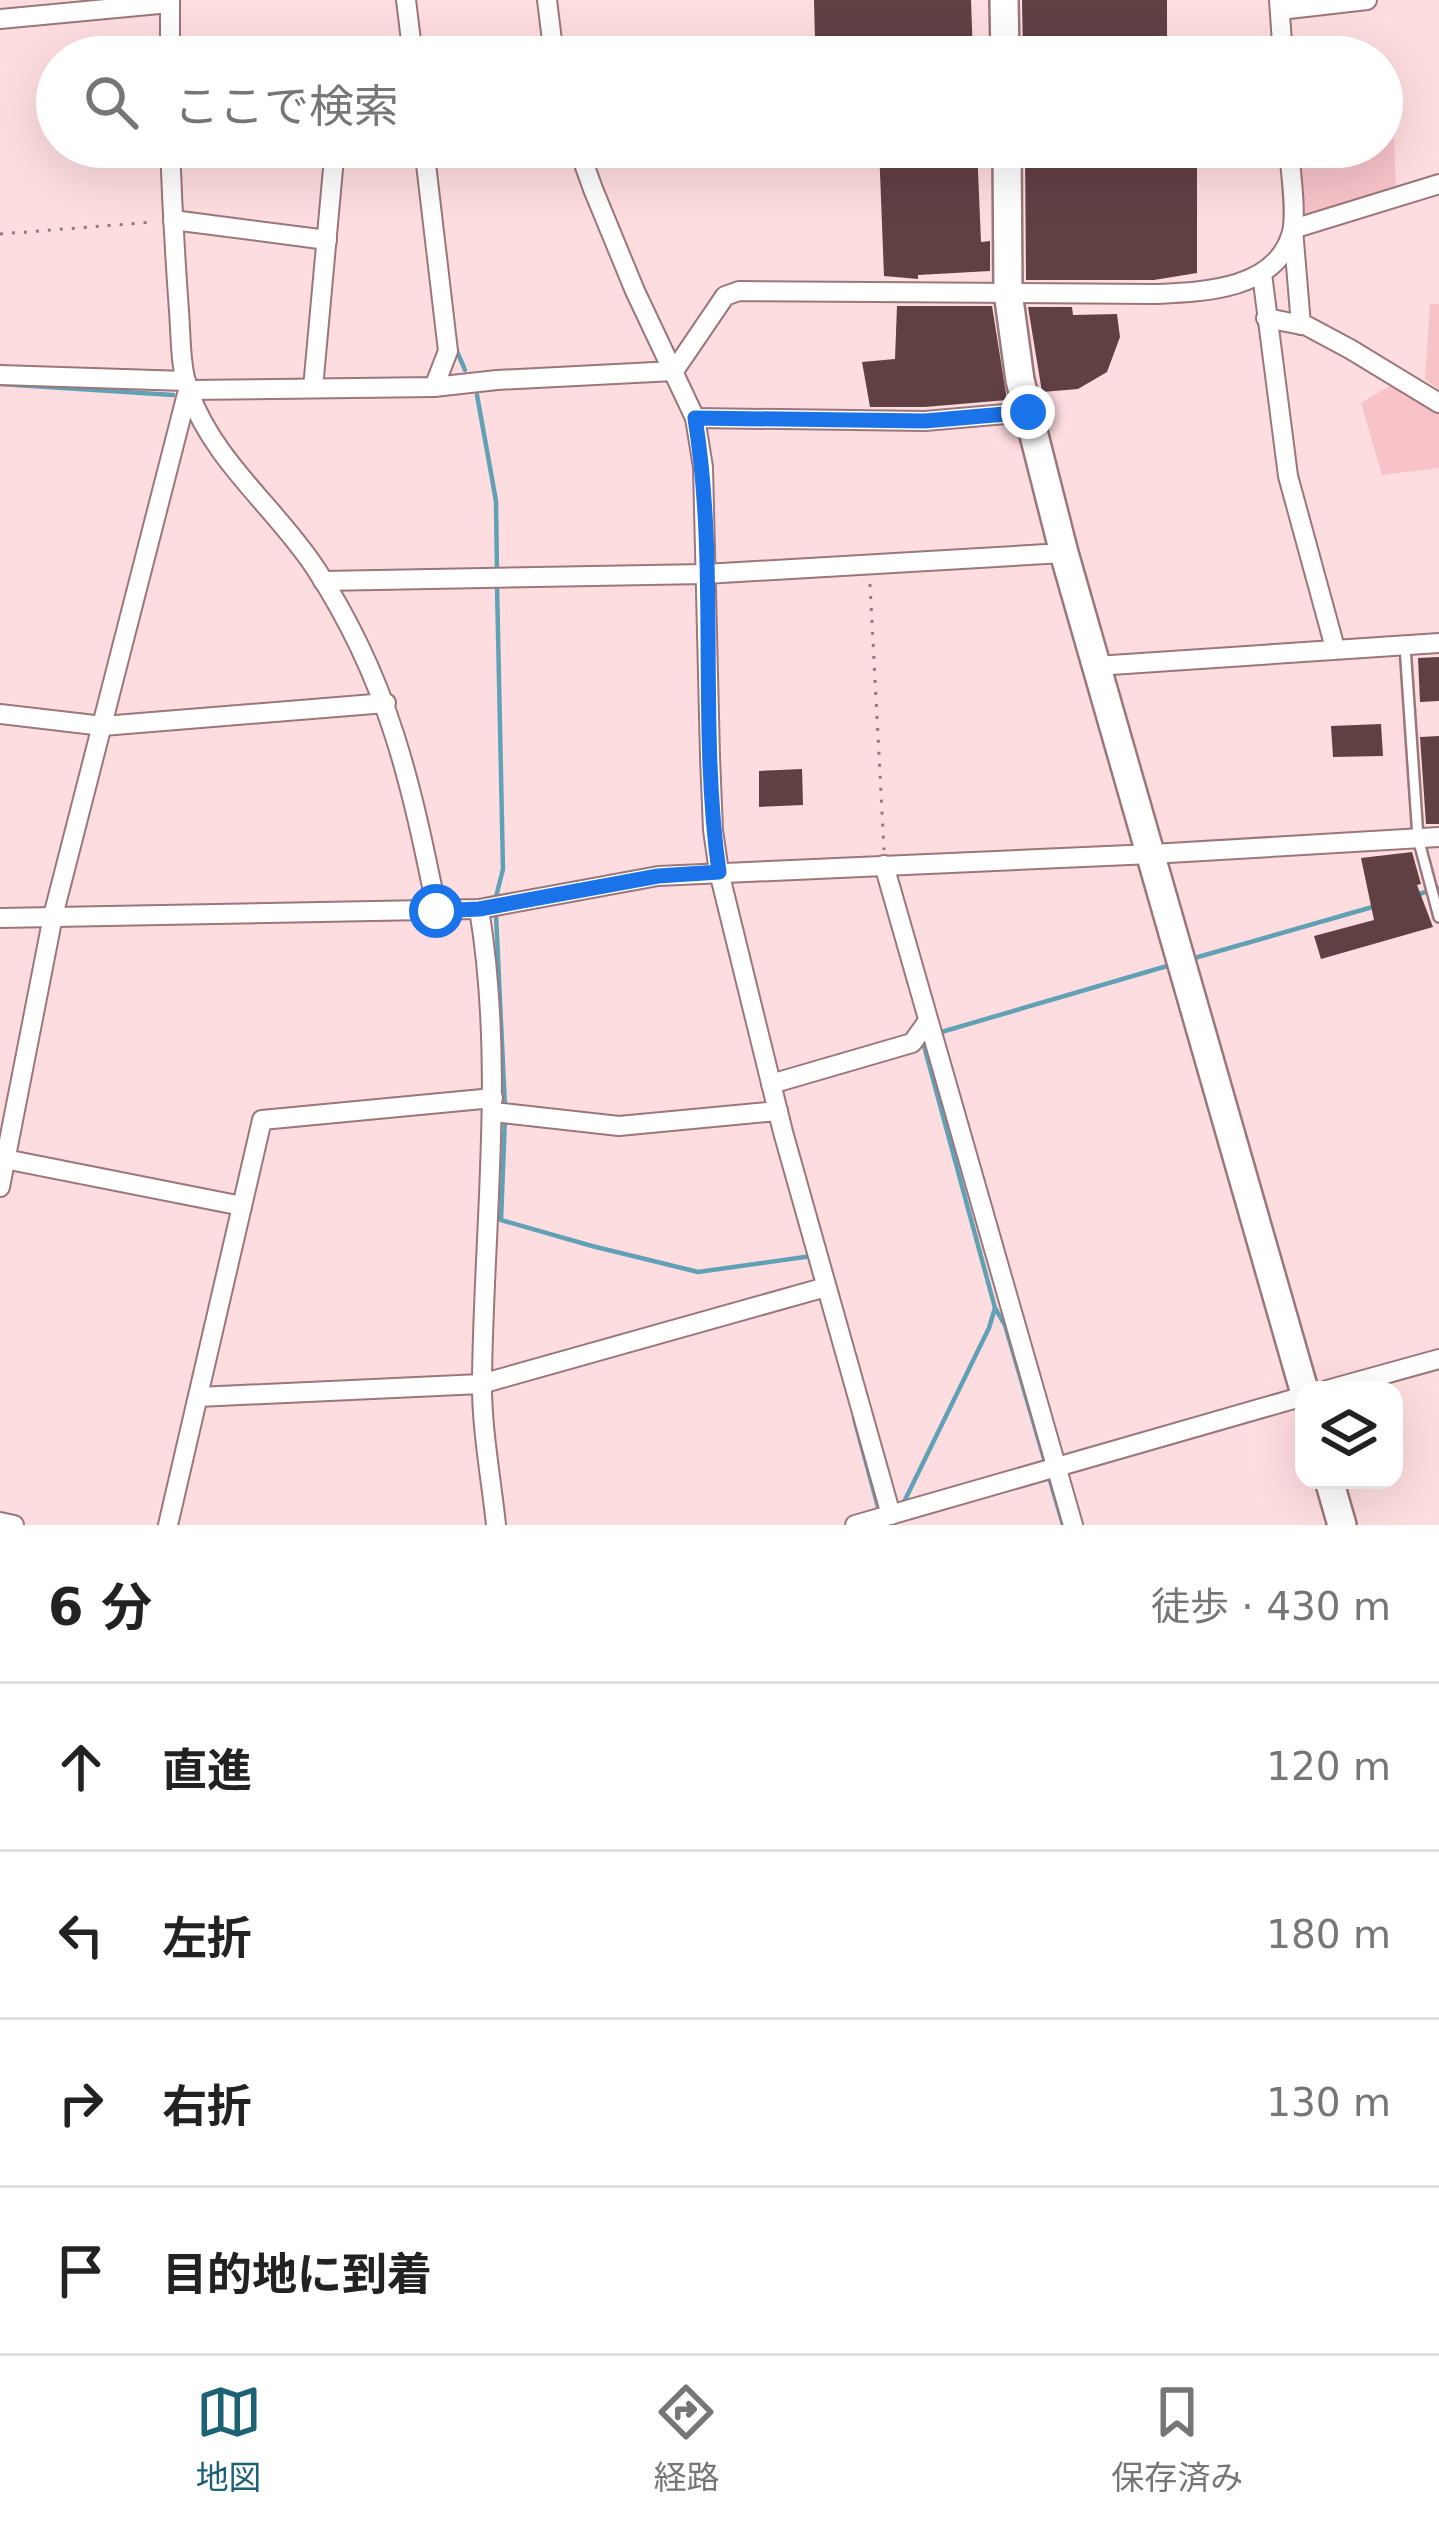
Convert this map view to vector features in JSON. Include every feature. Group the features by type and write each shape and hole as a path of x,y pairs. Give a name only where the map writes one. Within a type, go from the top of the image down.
{"street":[{"path":"406,0 410,36"},
{"path":"547,0 551,36"},
{"path":"1004,0 1005,36"},
{"path":"1282,36 1280,5 1367,0"},
{"path":"0,19 170,2 170,36"},
{"path":"171,168 187,385 202,420 227,458 299,544 345,616 386,703 415,803 436,911"},
{"path":"313,388 333,168"},
{"path":"426,168 448,351 434,387"},
{"path":"585,168 635,291 695,418 703,467 713,830 719,872 778,1111 891,1515"},
{"path":"1007,168 1008,292 1020,380 1064,553 1301,1381"},
{"path":"1289,168 1301,325"},
{"path":"674,371 725,296 739,291 1200,292 1262,274 1293,229 1439,184"},
{"path":"173,220 326,240"},
{"path":"1262,274 1288,476 1335,648"},
{"path":"1267,318 1301,325 1350,349 1439,403"},
{"path":"0,376 313,388 434,387 674,371"},
{"path":"0,1187 53,916 187,385"},
{"path":"695,418 925,421 1028,412"},
{"path":"323,581 705,574 1064,553"},
{"path":"1096,665 1439,643"},
{"path":"0,714 103,726 386,703"},
{"path":"0,918 479,909 658,876 1439,837"},
{"path":"884,865 1072,1525"},
{"path":"479,909 493,1015 481,1384 496,1525"},
{"path":"771,1084 912,1043 928,1022"},
{"path":"168,1525 262,1120 493,1105 619,1126 778,1111"},
{"path":"3,1158 242,1206"},
{"path":"198,1397 481,1384 826,1287"},
{"path":"1360,1381 1439,1359"},
{"path":"855,1525 1295,1396"},
{"path":"1332,1489 1342,1525"},
{"path":"929,1504 935,1525"},
{"path":"0,1522 14,1525"}],"lane":[{"path":"1405,646 1418,838 1439,916"}],"path":[{"path":"0,235 173,220"},
{"path":"868,564 884,865"}],"shaded area":[{"path":"1301,168 1395,168 1396,197 1305,221"},
{"path":"1430,304 1439,304 1439,390 1425,379"},
{"path":"1400,380 1439,403 1439,468 1382,475 1361,403"}],"building":[{"path":"814,0 971,0 972,36 815,36"},
{"path":"1022,0 1167,0 1167,36 1023,36"},
{"path":"880,168 978,168 981,242 990,241 990,271 918,275 918,279 884,276"},
{"path":"1025,168 1197,168 1197,273 1154,280 1026,280"},
{"path":"897,306 992,306 1007,400 870,407 862,362 895,359"},
{"path":"1028,307 1072,307 1073,315 1117,314 1120,337 1107,372 1078,389 1042,392"},
{"path":"1439,657 1439,701 1420,702 1418,658"},
{"path":"1381,724 1383,756 1333,757 1331,726"},
{"path":"1439,736 1439,824 1426,824 1420,737"},
{"path":"802,769 803,805 759,807 759,771"},
{"path":"1412,852 1421,884 1417,885 1433,927 1321,959 1314,936 1374,920 1361,858"}],"waterway":[{"path":"456,349 465,370"},
{"path":"0,384 173,395"},
{"path":"477,395 496,501 497,574"},
{"path":"496,897 503,869 497,585"},
{"path":"1416,895 1439,888"},
{"path":"1191,959 1376,906"},
{"path":"496,915 505,1107"},
{"path":"938,1033 1174,964"},
{"path":"902,1506 995,1308 924,1046 929,1041"},
{"path":"505,1118 501,1220 698,1272 812,1256"},
{"path":"995,1308 1005,1325 1045,1462"},
{"path":"854,1418 879,1511"},
{"path":"1049,1477 1063,1525"}],"route":[{"path":"436,911 479,909 658,876 719,872 710,757 703,467 695,418 925,421 1028,412"}]}
